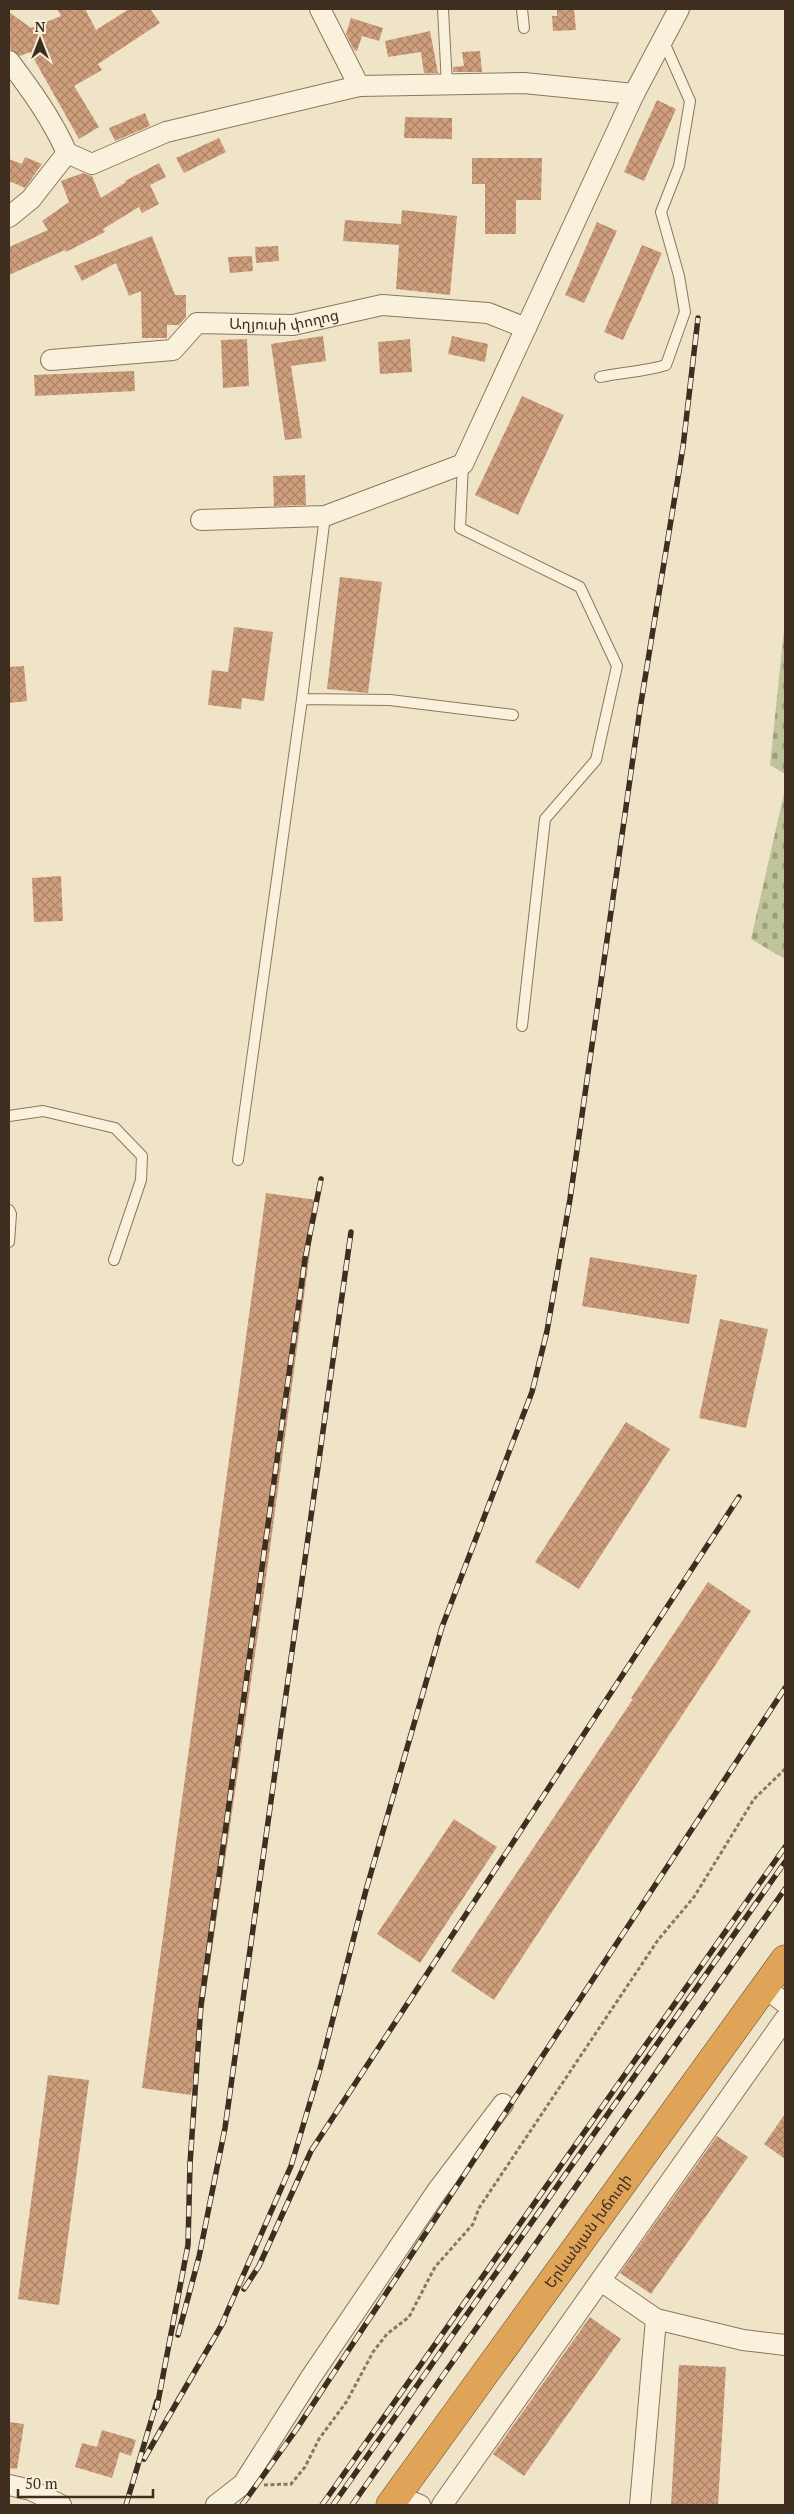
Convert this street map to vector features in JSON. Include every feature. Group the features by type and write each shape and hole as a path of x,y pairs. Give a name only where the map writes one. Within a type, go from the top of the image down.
{"highway":[{"name":"Երևանյան խճուղի","path":"402,2502 775,1996 785,1959"}],"street":[{"path":"320,9 359,86"},
{"path":"201,520 325,516 463,464 634,94 679,9"},
{"path":"9,61 37,98 67,153 92,164 166,132 359,86 524,83 634,94"},
{"path":"9,217 31,199 67,153"},
{"name":"Աղյուսի փողոց","path":"51,360 173,350 196,323 293,325 382,305 488,313 526,328"},
{"path":"442,2505 785,2019"},
{"path":"216,2505 243,2484 311,2377 431,2199 503,2104"},
{"path":"601,2281 656,2319 743,2340 785,2345"},
{"path":"640,2505 656,2319"},
{"path":"9,2485 31,2490 61,2505"}],"lane":[{"path":"443,9 447,85"},
{"path":"522,9 524,28"},
{"path":"600,377 646,371 666,366 685,312 679,276 661,212 679,166 690,101 663,39"},
{"path":"463,464 460,528 580,587 617,666 596,760 545,819 522,1026"},
{"path":"238,1160 302,700 325,516"},
{"path":"302,700 390,700 513,715"},
{"path":"9,1116 43,1111 114,1128 142,1156 141,1180 114,1260"},
{"path":"9,1210 11,1214 9,1242"}],"path":[{"path":"243,2484 291,2484 305,2467 319,2439 347,2401 374,2352 387,2334 409,2316 436,2267 473,2224 479,2208 658,1940 694,1897 754,1799 785,1769"}],"green space":[{"path":"785,620 785,774 770,765"},
{"path":"785,789 785,959 751,939"}],"building":[{"path":"57,9 85,9 96,30 129,9 150,9 160,23 98,64 102,70 74,86 99,127 79,139 30,52 20,56 11,50 9,44 9,12 31,28 61,16"},
{"path":"557,9 574,9 576,30 553,31 552,16 557,16"},
{"path":"351,18 383,28 379,41 362,36 357,51 354,50 346,34"},
{"path":"430,31 438,73 424,73 421,52 388,57 385,41"},
{"path":"480,51 482,72 453,72 453,67 464,66 462,52"},
{"path":"657,100 676,109 644,181 624,172"},
{"path":"145,113 150,126 115,141 109,128"},
{"path":"405,117 452,118 452,139 404,138"},
{"path":"219,138 226,152 184,173 176,158"},
{"path":"25,157 42,164 25,188 9,181 9,159 22,164"},
{"path":"472,158 542,158 541,200 516,200 516,234 485,234 485,184 472,184"},
{"path":"159,163 166,177 150,185 159,204 142,213 139,207 103,229 105,232 66,252 65,250 9,275 9,247 48,230 42,221 69,202 61,181 83,173 92,176 101,198 125,181"},
{"path":"402,210 457,216 450,295 396,289 399,245 343,241 345,220 401,224"},
{"path":"597,222 617,231 584,303 565,295"},
{"path":"152,236 175,295 186,295 186,317 179,325 167,325 167,338 142,338 141,291 129,296 116,263 82,281 74,266"},
{"path":"642,245 662,253 623,340 604,332"},
{"path":"278,246 279,261 256,263 255,247"},
{"path":"252,256 253,271 230,273 228,257"},
{"path":"323,336 326,361 291,366 302,438 285,440 271,344"},
{"path":"452,336 488,344 485,362 448,354"},
{"path":"247,339 249,386 223,388 221,340"},
{"path":"410,339 412,372 380,374 378,342"},
{"path":"134,371 135,391 35,396 34,375"},
{"path":"522,396 564,415 518,515 475,495"},
{"path":"305,475 306,505 274,506 273,476"},
{"path":"340,577 382,582 368,693 327,689"},
{"path":"234,627 273,632 264,701 242,698 241,709 208,705 212,670 228,672"},
{"path":"24,666 27,701 9,703 9,667"},
{"path":"61,876 63,921 34,922 32,878"},
{"path":"266,1193 317,1200 265,1585 191,2095 142,2088"},
{"path":"590,1257 697,1275 689,1324 582,1306"},
{"path":"720,1319 768,1329 746,1428 699,1418"},
{"path":"626,1422 670,1449 579,1589 535,1562"},
{"path":"708,1582 751,1611 494,2000 451,1971 633,1699 631,1698"},
{"path":"454,1819 497,1847 420,1963 377,1934"},
{"path":"48,2075 89,2080 59,2305 18,2299"},
{"path":"785,2114 785,2159 764,2144"},
{"path":"717,2136 748,2157 651,2294 620,2273"},
{"path":"590,2317 621,2339 524,2476 493,2454"},
{"path":"679,2365 726,2367 718,2505 671,2505"},
{"path":"9,2422 24,2424 17,2469 9,2468"},
{"path":"102,2430 136,2440 131,2456 120,2452 112,2478 75,2467 82,2443 97,2447"}],"railway":[{"path":"221,2326 291,2166 320,2069 366,1890 442,1627 532,1392 547,1331 570,1199 640,709 683,447 698,318"},
{"path":"126,2505 157,2401 157,2407 188,2245 190,2164 201,2005 305,1259 321,1179"},
{"path":"178,2335 199,2257 225,2128 351,1232"},
{"path":"244,2289 259,2266 311,2151 739,1497"},
{"path":"242,2505 296,2430 785,1688"},
{"path":"322,2505 785,1847"},
{"path":"333,2505 785,1862"},
{"path":"352,2505 785,1889"},
{"path":"144,2459 224,2321"}]}
